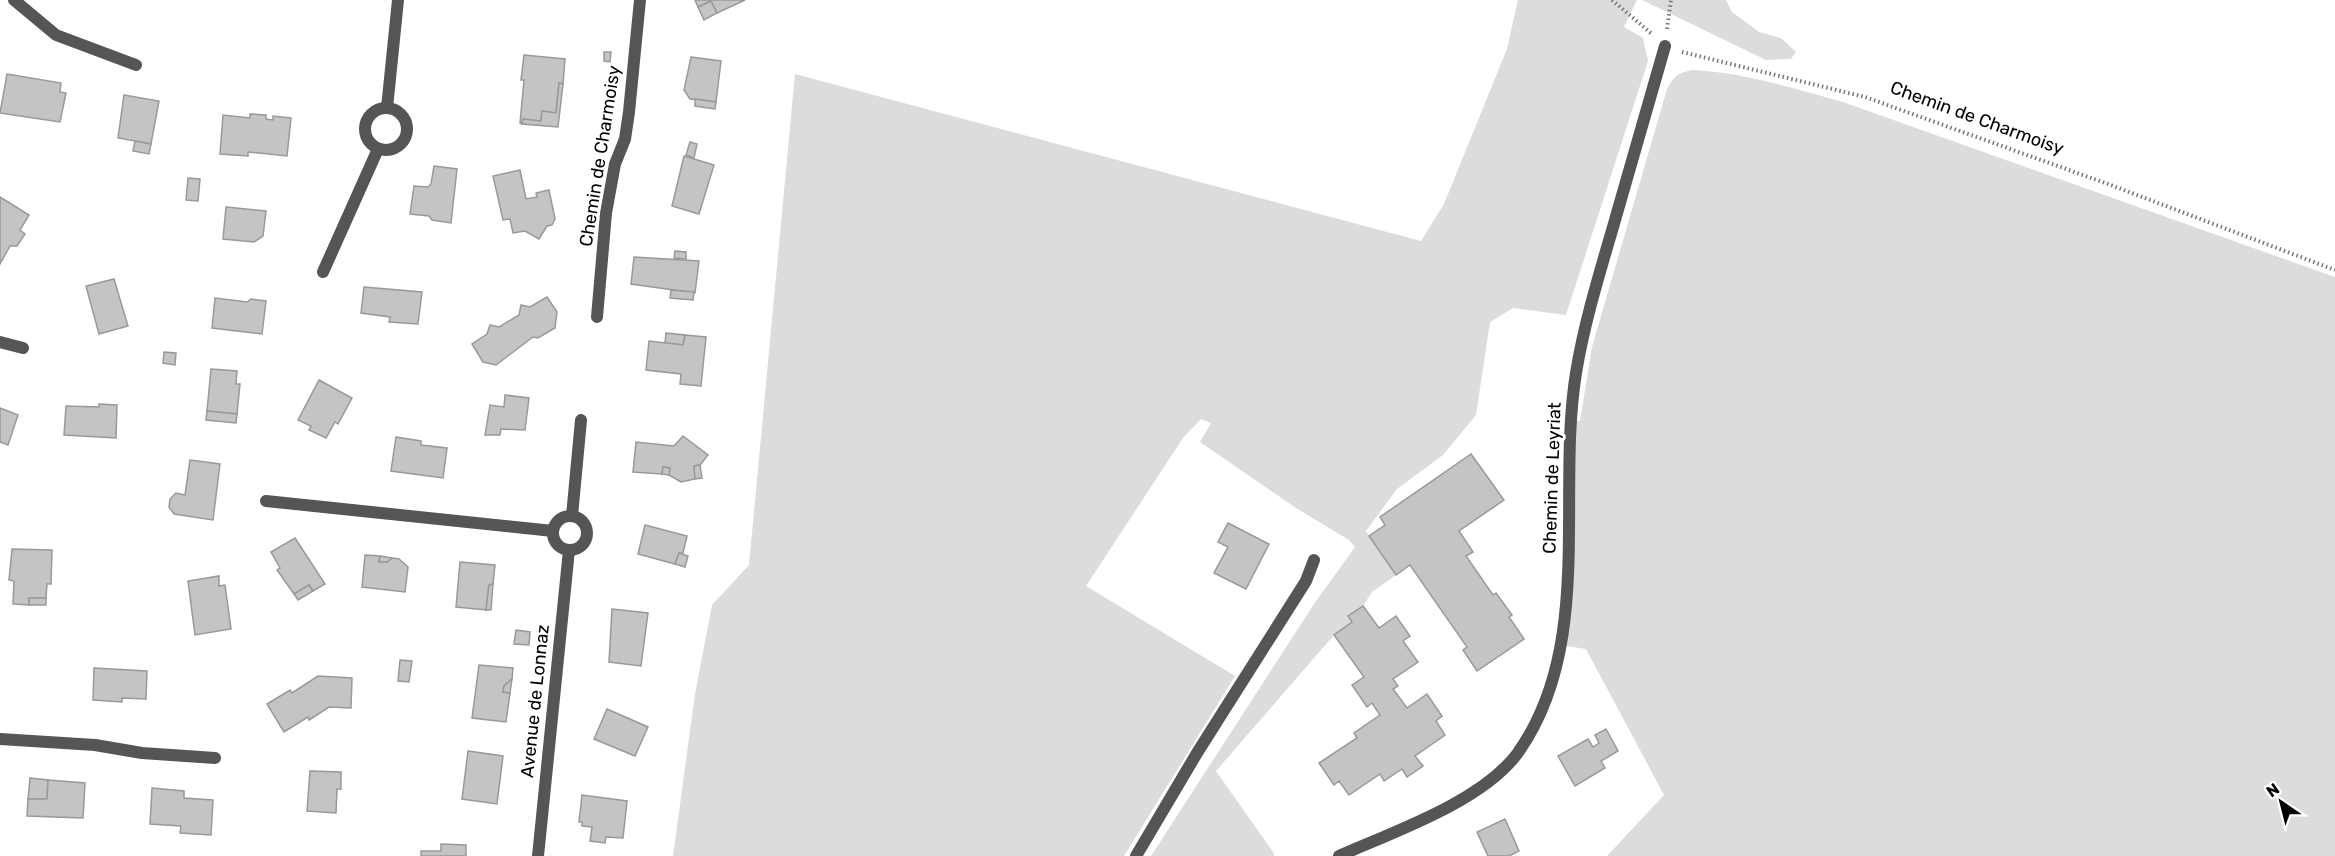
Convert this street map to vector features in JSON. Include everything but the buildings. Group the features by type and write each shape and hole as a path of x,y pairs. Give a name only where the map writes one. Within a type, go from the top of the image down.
{"street":[{"path":"14,0 56,35 136,65"},
{"path":"387,108 398,0"},
{"name":"Chemin de Charmoisy","path":"597,317 606,213 615,164 625,139 630,112 640,0"},
{"name":"Chemin de Leyriat","path":"1339,856 1442,810 1495,777 1515,756 1548,693 1560,645 1566,597 1569,541 1569,440 1576,372 1605,255 1665,46"},
{"path":"387,108 400,113 405,119 407,134 399,146 393,149 378,149 367,140 365,125 372,112 387,108"},
{"path":"323,272 378,149"},
{"path":"0,342 24,348"},
{"path":"572,516 581,420"},
{"path":"266,501 553,531"},
{"path":"572,516 584,524 587,531 582,544 576,549 569,550 557,543 553,531 559,519 572,516"},
{"name":"Avenue de Lonnaz","path":"538,856 569,550"},
{"path":"1136,856 1197,753 1306,581 1314,560"},
{"path":"0,739 95,745 142,753 215,758"}],"path":[{"name":"Chemin de Charmoisy","path":"1612,0 1665,46 1697,57 1875,100 2097,180 2335,270"},
{"path":"1665,46 1671,0"}],"shaded area":[{"path":"1518,0 1637,0 1624,27 1643,38 1648,61 1566,315 1513,308 1490,322 1476,415 1443,455 1397,489 1366,531 1396,575 1372,592 1363,606 1348,616 1352,622 1334,635 1216,771 1274,856 1151,856 1316,601 1355,547 1349,540 1296,508 1200,442 1211,423 1201,419 1183,438 1086,586 1235,676 1124,856 673,856 695,694 712,605 749,565 795,74 1421,241 1444,204 1507,49"},
{"path":"1642,0 1726,0 1732,12 1759,32 1781,38 1796,52 1791,59 1766,60"},
{"path":"1692,70 1749,78 1843,102 2335,277 2335,856 1607,856 1664,795 1586,649 1560,645 1570,420 1580,421 1592,347 1667,89 1677,76"}]}
